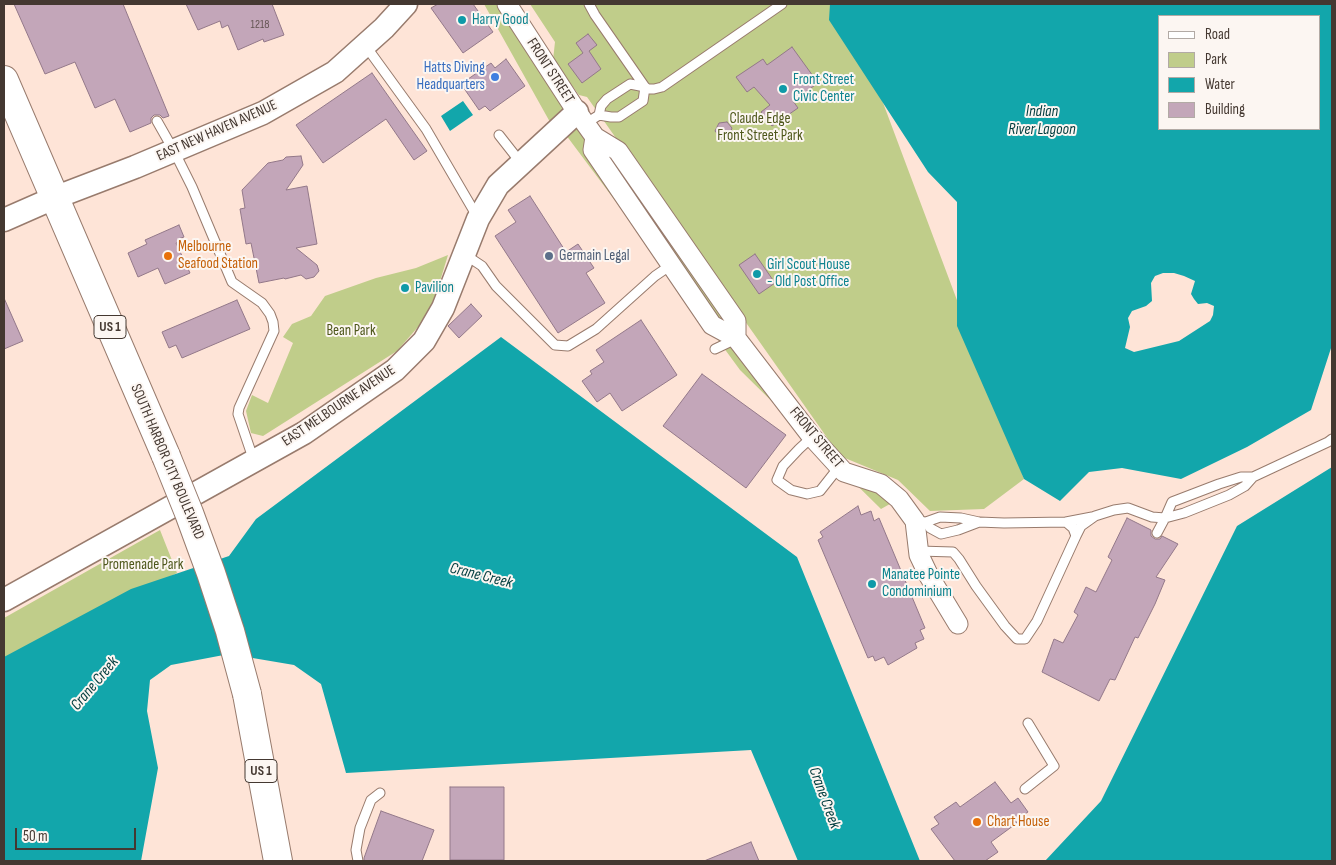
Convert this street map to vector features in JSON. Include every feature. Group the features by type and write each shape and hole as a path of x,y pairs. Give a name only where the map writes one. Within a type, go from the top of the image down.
{"main road":[{"name":"SOUTH HARBOR CITY BOULEVARD","path":"4,80 190,513 230,631 247,694 278,861"}],"street":[{"name":"EAST NEW HAVEN AVENUE","path":"4,220 263,113 335,72 384,28 406,4"},
{"name":"FRONT STREET","path":"507,4 589,122 593,150 679,262 712,325 736,338 812,438 838,467 844,472 881,484 899,499 921,522 919,551 928,576 958,624"},
{"name":"EAST MELBOURNE AVENUE","path":"4,600 304,434 395,370 424,341 443,308 478,219 498,185 521,163 589,122"}],"lane":[{"path":"589,4 645,87 643,101 619,118 589,122"},
{"path":"589,122 607,99 630,84 648,89 662,87 782,4"},
{"path":"365,44 426,129 478,219"},
{"path":"157,121 192,187 232,282 262,303 273,322 274,332 238,414 254,461"},
{"path":"499,135 521,163"},
{"path":"464,254 482,266 496,286 555,345 568,346 596,329 654,276 679,262"},
{"path":"715,349 736,338"},
{"path":"812,438 783,466 777,480 791,490 807,494 820,491 838,467"},
{"path":"921,522 940,518 961,518 979,522 1004,523 1066,522 1128,508 1152,517 1165,518 1184,514 1229,495 1245,486 1253,477 1332,439"},
{"path":"1157,533 1172,502 1241,477 1253,477"},
{"path":"919,551 953,552 1005,626 1017,639 1024,638 1037,621 1081,526 1095,516"},
{"path":"921,522 941,534 979,522"},
{"path":"1066,522 1073,528 1076,536"},
{"path":"1024,789 1054,766 1028,723"},
{"path":"358,861 356,850 360,828 371,800 380,794"}],"green space":[{"path":"484,4 497,4 593,150 606,138 834,461 904,496 881,509 740,370 560,127 555,131"},
{"name":"Claude Edge Front Street Park","path":"530,4 846,4 1024,479 984,509 930,511 898,480 840,456 587,97 579,95 553,60 555,42"},
{"name":"Bean Park","path":"448,255 437,291 425,319 397,351 263,436 251,433 246,411 252,395 268,403 293,343 283,337 292,324 311,316 325,296 376,278 416,268"},
{"name":"Promenade Park","path":"160,530 177,573 4,662 4,618"}],"water":[{"name":"Indian River Lagoon","path":"830,4 1332,4 1332,345 1311,410 1247,447 1181,479 1122,468 1089,472 1060,501 1024,479 957,326 957,202 928,172 829,20","holes":["1163,273 1174,273 1195,281 1191,294 1198,304 1207,303 1214,306 1210,321 1179,341 1134,352 1125,348 1130,327 1128,318 1132,311 1146,306 1152,301 1151,283 1155,276"]},
{"path":"463,101 473,115 450,131 441,116"},
{"name":"Crane Creek","path":"501,337 797,557 920,861 798,861 751,750 346,773 321,684 294,665 229,654 171,665 150,680 147,711 158,768 141,861 4,861 4,657 131,589 229,556 256,519"},
{"path":"1332,467 1332,861 1045,861 1101,801 1237,526"}],"building":[{"path":"14,4 123,4 169,116 163,118 160,115 154,115 151,118 151,123 130,132 115,99 95,108 75,62 45,74"},
{"path":"186,4 272,4 284,35 264,42 263,39 238,50 228,25 222,28 220,21 198,30"},
{"name":"Harry Good","path":"438,4 473,4 493,32 463,53 431,8"},
{"path":"588,34 597,45 589,51 601,69 582,83 568,64 583,53 576,43"},
{"name":"Front Street Civic Center","path":"792,47 818,83 793,101 798,108 772,126 761,112 770,105 754,87 747,92 736,77 763,59 767,65"},
{"name":"Hatts Diving Headquarters","path":"506,59 525,86 490,111 485,106 479,110 461,84 491,63 495,68"},
{"path":"372,73 427,151 414,160 386,119 323,163 296,125"},
{"path":"727,122 732,128 729,136 720,137 715,131 719,123"},
{"path":"301,156 303,165 286,190 307,186 317,244 296,248 317,265 319,271 314,277 306,279 301,275 259,283 251,243 246,244 240,209 245,208 242,190 268,163 283,160 286,157"},
{"path":"530,196 566,252 578,244 594,268 586,273 605,303 558,333 495,236 516,222 508,210"},
{"path":"179,225 184,237 178,239 179,242 176,243 190,273 165,284 158,268 138,277 128,253 147,244 145,240"},
{"name":"Girl Scout House - Old Post Office","path":"755,254 775,283 759,294 739,265"},
{"path":"4,298 23,341 4,349"},
{"path":"237,300 250,329 182,358 176,345 169,348 162,332"},
{"path":"471,304 482,316 459,338 448,326"},
{"path":"641,320 677,375 622,411 610,393 597,402 582,381 592,374 590,371 604,362 596,350"},
{"path":"702,374 786,435 746,488 663,426"},
{"name":"Manatee Pointe Condominium","path":"858,506 861,515 871,511 874,521 879,518 925,628 920,630 924,639 915,643 917,648 888,665 884,657 875,661 873,656 868,658 818,540 823,537 820,532"},
{"path":"1127,518 1151,530 1151,536 1155,539 1160,539 1162,536 1178,544 1156,577 1165,580 1138,638 1135,637 1115,680 1110,679 1099,701 1042,672 1054,639 1063,643 1078,615 1074,612 1086,587 1096,592 1112,560 1108,557"},
{"name":"Chart House","path":"995,782 1011,803 1018,798 1028,812 1015,820 1017,823 991,842 998,852 985,861 955,861 931,829 939,824 934,817 956,802 960,807"},
{"path":"450,787 504,787 504,860 450,860"},
{"path":"381,811 434,830 422,861 364,861"},
{"path":"751,842 759,861 704,861"}],"place":[{"name":"Harry Good","path":"462,20"},
{"name":"Hatts Diving Headquarters","path":"495,77"},
{"name":"Front Street Civic Center","path":"783,89"},
{"name":"Melbourne Seafood Station","path":"168,256"},
{"name":"Germain Legal","path":"549,256"},
{"name":"Girl Scout House - Old Post Office","path":"757,274"},
{"name":"Pavilion","path":"405,288"},
{"name":"Manatee Pointe Condominium","path":"872,584"},
{"name":"Chart House","path":"977,822"}]}
